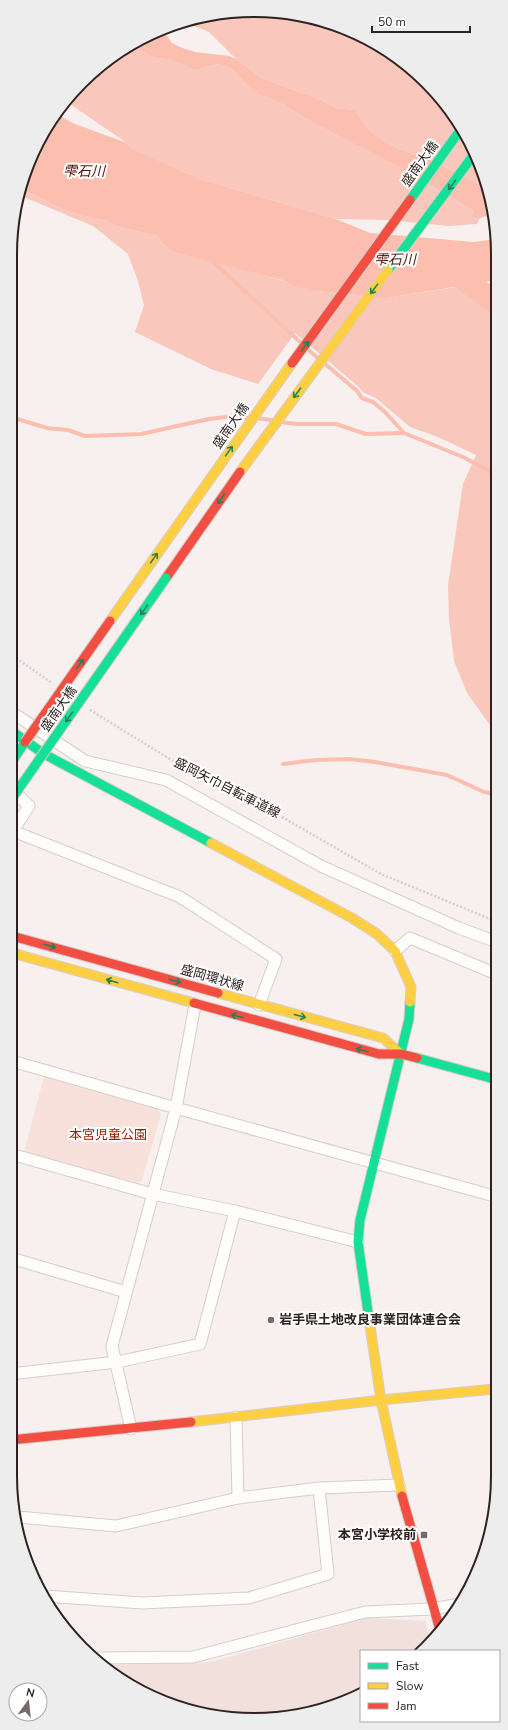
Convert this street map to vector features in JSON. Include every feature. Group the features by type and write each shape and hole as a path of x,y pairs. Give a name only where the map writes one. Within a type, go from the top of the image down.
{"street":[{"name":"盛南大橋","path":"17,754 248,424 458,134"},
{"name":"盛南大橋","path":"17,790 44,754 264,437 471,158"},
{"path":"17,716 85,761 166,780 321,866 491,941"},
{"path":"17,735 44,754 352,918 377,934 395,951 411,987 409,1018 360,1220 358,1242 381,1400 399,1485 432,1609 438,1625"},
{"path":"17,794 29,806 17,826"},
{"path":"17,834 180,897 276,960 259,1005"},
{"name":"盛岡環状線","path":"17,937 383,1038 401,1054"},
{"path":"395,951 410,938 491,972"},
{"name":"盛岡環状線","path":"17,954 195,1005 379,1054 401,1054 491,1078"},
{"path":"130,1429 117,1362 112,1346 176,1108 195,1005"},
{"path":"17,1062 491,1195"},
{"path":"17,1156 152,1194 235,1211 358,1242"},
{"path":"17,1373 117,1362 200,1344 235,1211"},
{"path":"17,1260 126,1292"},
{"path":"17,1439 130,1429 381,1400 491,1389"},
{"path":"236,1416 238,1498"},
{"path":"21,1517 116,1526 238,1498 319,1488 399,1485"},
{"path":"50,1596 142,1603 249,1598 328,1574 319,1488"},
{"path":"103,1658 193,1657 365,1612 432,1609 453,1605"}],"path":[{"path":"17,659 58,688"},
{"name":"盛岡矢巾自転車道線","path":"84,706 191,772 244,795 381,874 491,920"}],"shaded area":[{"path":"254,17 285,19 315,25 359,41 386,57 422,86 451,122 467,149 480,185 430,160 401,150 383,141 368,129 353,110 337,108 319,99 263,79 236,59 209,32 192,25 223,19"},
{"path":"138,48 150,56 173,61 195,70 218,64 231,68 252,90 258,94 285,105 306,119 403,169 474,211 473,217 479,219 477,224 449,226 388,220 336,219 200,179 131,148 127,143 71,104 86,86 122,57"},
{"path":"26,191 67,211 106,221 123,228 158,236 162,243 173,252 238,268 318,291 386,298 475,284 491,295 491,726 467,693 454,661 449,619 448,585 463,484 476,455 438,437 410,427 376,398 364,393 358,386 295,333 258,384 211,369 135,332 144,305 138,281 128,254 93,226 24,197"},
{"path":"367,1618 425,1621 429,1636 415,1650 360,1650 360,1688 315,1705 285,1711 254,1713 238,1712 223,1711 193,1705 149,1689 111,1665 211,1662"}],"green space":[{"name":"本宮児童公園","path":"44,1077 157,1109 161,1115 142,1180 137,1183 24,1151"}],"water":[{"path":"166,34 172,43 182,48 195,52 229,56 236,59 263,79 319,99 337,108 354,110 368,129 383,141 401,150 430,160 480,185 488,218 485,216 479,219 472,217 474,211 403,169 306,119 285,105 258,94 252,90 231,68 218,64 195,70 173,61 150,56 138,48 149,41"},
{"name":"雫石川","path":"61,117 75,124 127,143 131,148 200,179 336,219 370,233 474,242 490,240 491,281 386,298 318,291 297,287 282,280 173,252 162,243 158,236 123,228 106,221 67,211 26,191 41,149"}],"waterway":[{"path":"209,258 312,353 356,390 362,398 373,402 385,412 404,433"},
{"name":"雫石川","path":"446,266 491,299"},
{"path":"17,419 47,428 68,430 85,436 141,434 209,419 234,416 249,418"},
{"path":"256,418 271,420"},
{"path":"280,422 297,424 336,424 366,434 404,433 463,457 491,472"},
{"path":"283,764 316,760 350,759 375,762 447,775 484,792 491,793"}],"traffic: fast":[{"path":"410,200 458,134"},
{"path":"388,270 471,158"},
{"path":"17,791 166,578"},
{"path":"17,735 44,754 211,843"},
{"path":"17,754 25,742"},
{"path":"370,1326 358,1242 360,1220 409,1019 410,1002"},
{"path":"417,1058 491,1078"}],"traffic: slow":[{"path":"240,472 388,270"},
{"path":"110,621 292,363"},
{"path":"211,843 352,918 377,934 395,951 411,987 410,1002"},
{"path":"17,954 194,1003"},
{"path":"218,993 383,1038 401,1054"},
{"path":"370,1326 381,1400 491,1389"},
{"path":"191,1422 381,1400 402,1496"}],"traffic: jam":[{"path":"292,363 410,200"},
{"path":"166,578 240,472"},
{"path":"25,742 110,621"},
{"path":"17,937 218,993"},
{"path":"194,1003 379,1054 401,1054 417,1058"},
{"path":"17,1439 191,1422"},
{"path":"402,1496 438,1624"}],"place":[{"name":"岩手県土地改良事業団体連合会","path":"271,1320"},
{"name":"本宮小学校前","path":"424,1535"}]}
